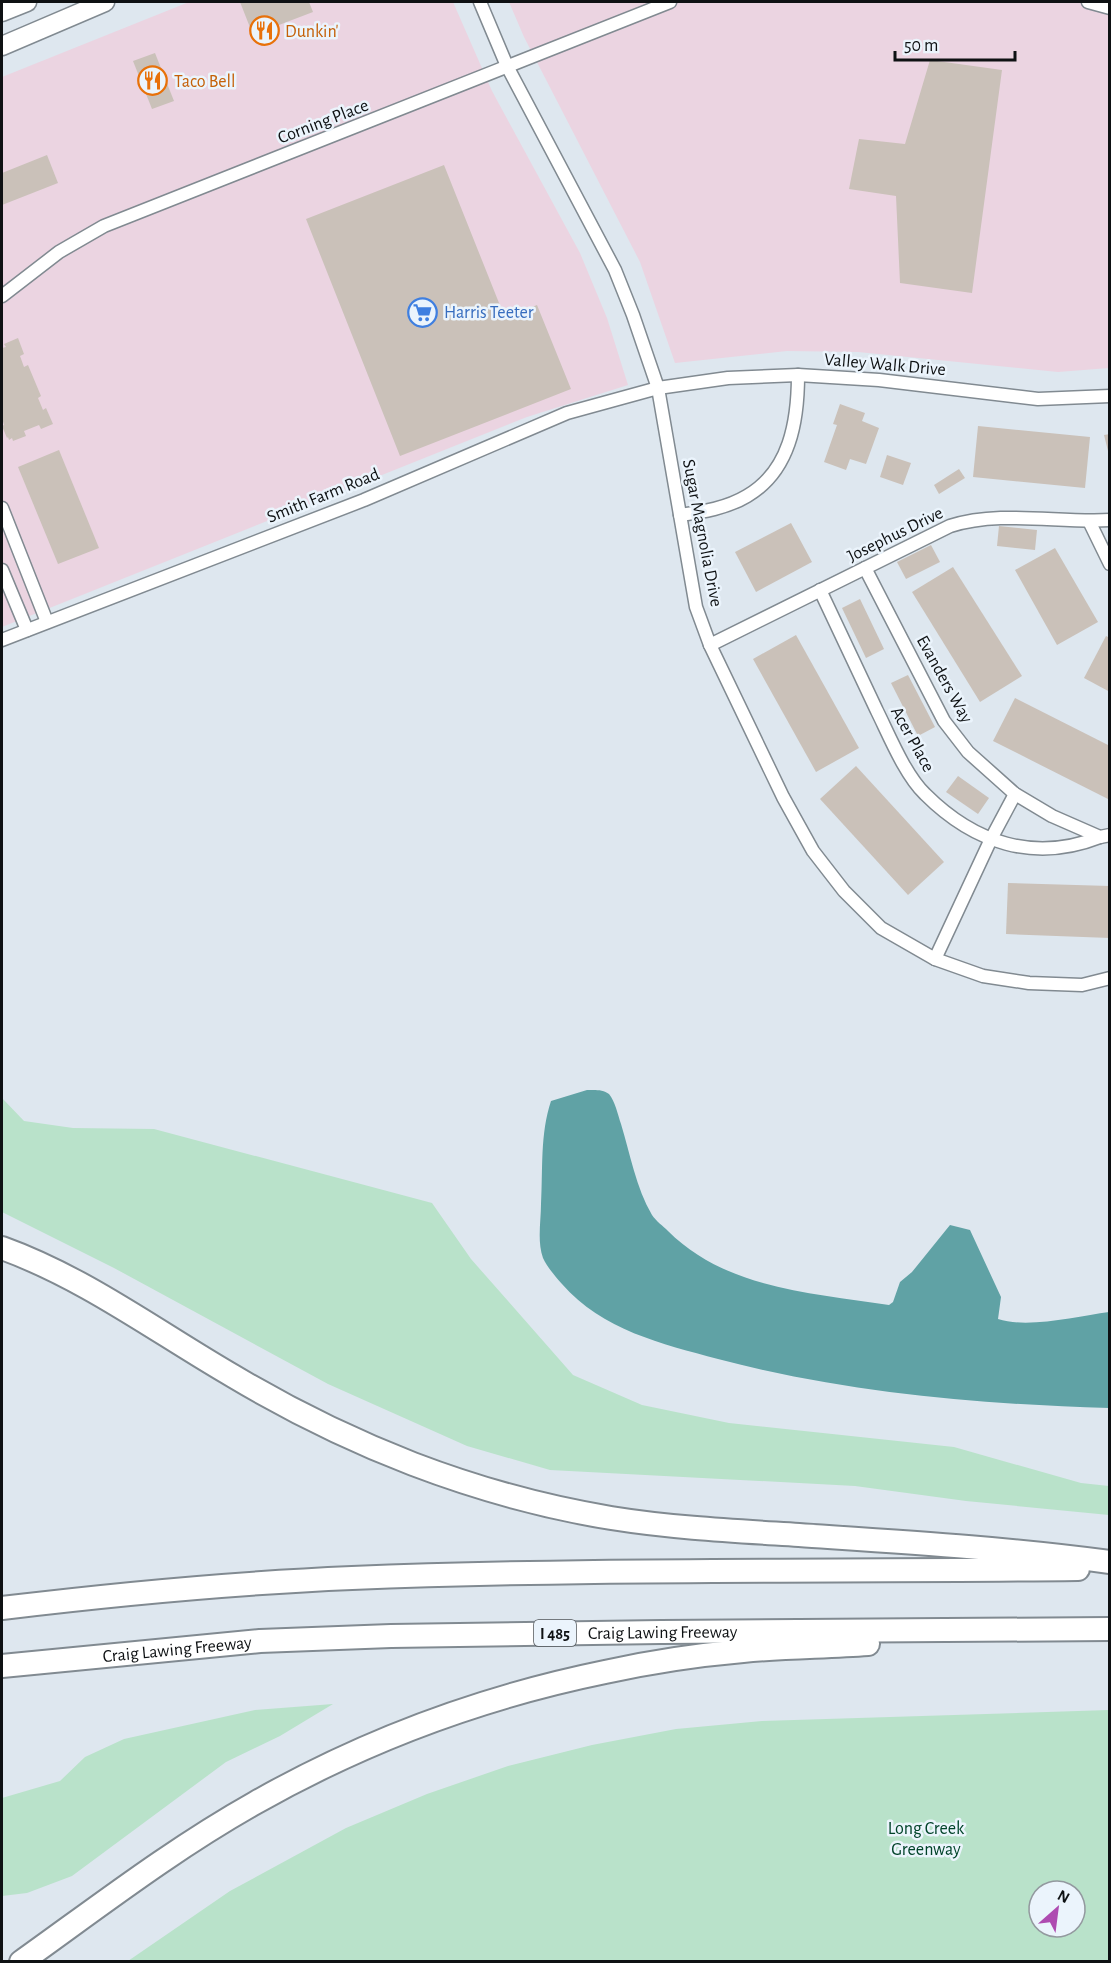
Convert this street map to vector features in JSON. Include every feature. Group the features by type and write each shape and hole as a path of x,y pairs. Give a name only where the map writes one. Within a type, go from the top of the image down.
{"highway":[{"path":"2,1248 90,1290 232,1376 319,1423 414,1465 519,1498 612,1518 714,1530 1033,1551 1110,1562"},
{"path":"2,1608 212,1587 362,1578 503,1573 1110,1568"},
{"name":"Craig Lawing Freeway","path":"2,1666 260,1641 344,1638 673,1632 1110,1629"},
{"path":"21,1962 191,1841 254,1803 313,1772 384,1740 464,1710 607,1671 743,1650 822,1648 1039,1630"}],"main road":[{"path":"2,12 27,2"},
{"path":"2,46 105,2"}],"street":[{"name":"Sugar Magnolia Drive","path":"480,2 507,66 615,270 658,388 696,607 710,645 783,797 813,851 844,891 881,928 935,959 983,975 1029,983 1082,985 1110,978"},
{"name":"Corning Place","path":"2,296 58,252 104,226 670,2"},
{"path":"1088,2 1110,8"},
{"path":"680,515 717,508 747,496 771,474 782,459 794,430 798,409 798,375"},
{"name":"Valley Walk Drive","path":"658,388 728,378 798,375 879,380 1038,399 1110,396"},
{"name":"Smith Farm Road","path":"2,640 364,500 567,413 658,388"},
{"path":"2,508 47,622"},
{"name":"Josephus Drive","path":"710,645 951,526 969,520 1110,520"},
{"path":"1089,521 1110,564"},
{"name":"Evanders Way","path":"865,568 944,721 968,752 1015,794 1052,816 1105,836"},
{"path":"2,570 27,630"},
{"name":"Acer Place","path":"820,590 898,754 924,793 958,821 991,839 1024,848 1077,846 1105,836"},
{"path":"935,959 991,839 1015,794"}],"shaded area":[{"path":"189,2 453,2 492,91 580,253 607,318 628,385 527,417 2,627 2,77"},
{"path":"509,2 1109,2 1109,368 1058,372 858,352 787,351 675,363 640,262 524,37"}],"green space":[{"path":"2,1098 24,1121 73,1128 154,1129 432,1203 471,1259 573,1375 642,1405 729,1423 954,1447 1081,1483 1109,1486 1109,1515 966,1501 855,1486 550,1470 467,1446 328,1384 114,1268 2,1212"},
{"path":"333,1704 280,1736 226,1762 72,1876 27,1893 2,1896 2,1798 60,1781 85,1757 124,1739 255,1710"},
{"name":"Long Creek Greenway","path":"1109,1710 1109,1961 128,1961 230,1891 346,1828 427,1794 508,1766 592,1745 676,1729 762,1721"}],"water":[{"path":"587,1090 604,1091 611,1097 646,1205 655,1219 691,1250 743,1277 771,1285 801,1292 889,1305 893,1302 900,1282 912,1272 950,1225 970,1230 1001,1297 998,1319 1024,1323 1109,1312 1109,1408 913,1395 766,1371 655,1341 614,1324 595,1313 578,1300 549,1268 543,1258 540,1238 547,1113 551,1101"}],"building":[{"path":"240,2 309,2 313,12 253,35"},
{"name":"Taco Bell","path":"155,53 174,101 152,109 133,61"},
{"path":"930,60 1002,70 972,293 900,283 896,196 849,189 859,139 905,144"},
{"path":"47,155 58,183 2,205 2,173"},
{"name":"Harris Teeter","path":"444,165 505,318 537,305 571,389 400,456 306,219"},
{"path":"18,338 24,354 20,356 24,367 28,365 41,396 38,398 43,410 46,408 53,424 41,429 39,425 24,431 26,436 13,441 12,438 9,440 7,438 2,426 4,425 2,418 2,348 6,347 4,344"},
{"path":"840,404 865,413 862,421 879,428 866,464 850,459 846,470 824,462 837,425 833,424"},
{"path":"978,426 1090,437 1085,488 973,477"},
{"path":"1110,434 1110,455 1109,455 1104,435"},
{"path":"59,450 99,548 58,564 18,467"},
{"path":"887,455 911,463 903,485 880,477"},
{"path":"959,469 965,478 939,494 934,485"},
{"path":"791,523 812,562 756,592 735,552"},
{"path":"999,526 1037,530 1035,550 997,546"},
{"path":"931,545 940,562 906,579 897,562"},
{"path":"1055,548 1098,622 1057,645 1015,570"},
{"path":"953,567 1022,676 980,702 912,592"},
{"path":"860,599 884,649 866,658 842,608"},
{"path":"796,635 859,748 816,772 753,659"},
{"path":"1106,636 1110,638 1110,692 1084,678"},
{"path":"908,675 935,727 918,736 891,683"},
{"path":"1015,698 1110,746 1110,800 993,741"},
{"path":"856,766 944,862 908,895 820,799"},
{"path":"958,776 989,798 978,814 946,792"},
{"path":"1008,883 1110,886 1110,938 1006,934"}],"place":[{"name":"Dunkin'","path":"264,31"},
{"name":"Taco Bell","path":"153,81"},
{"name":"Harris Teeter","path":"423,312"}]}
